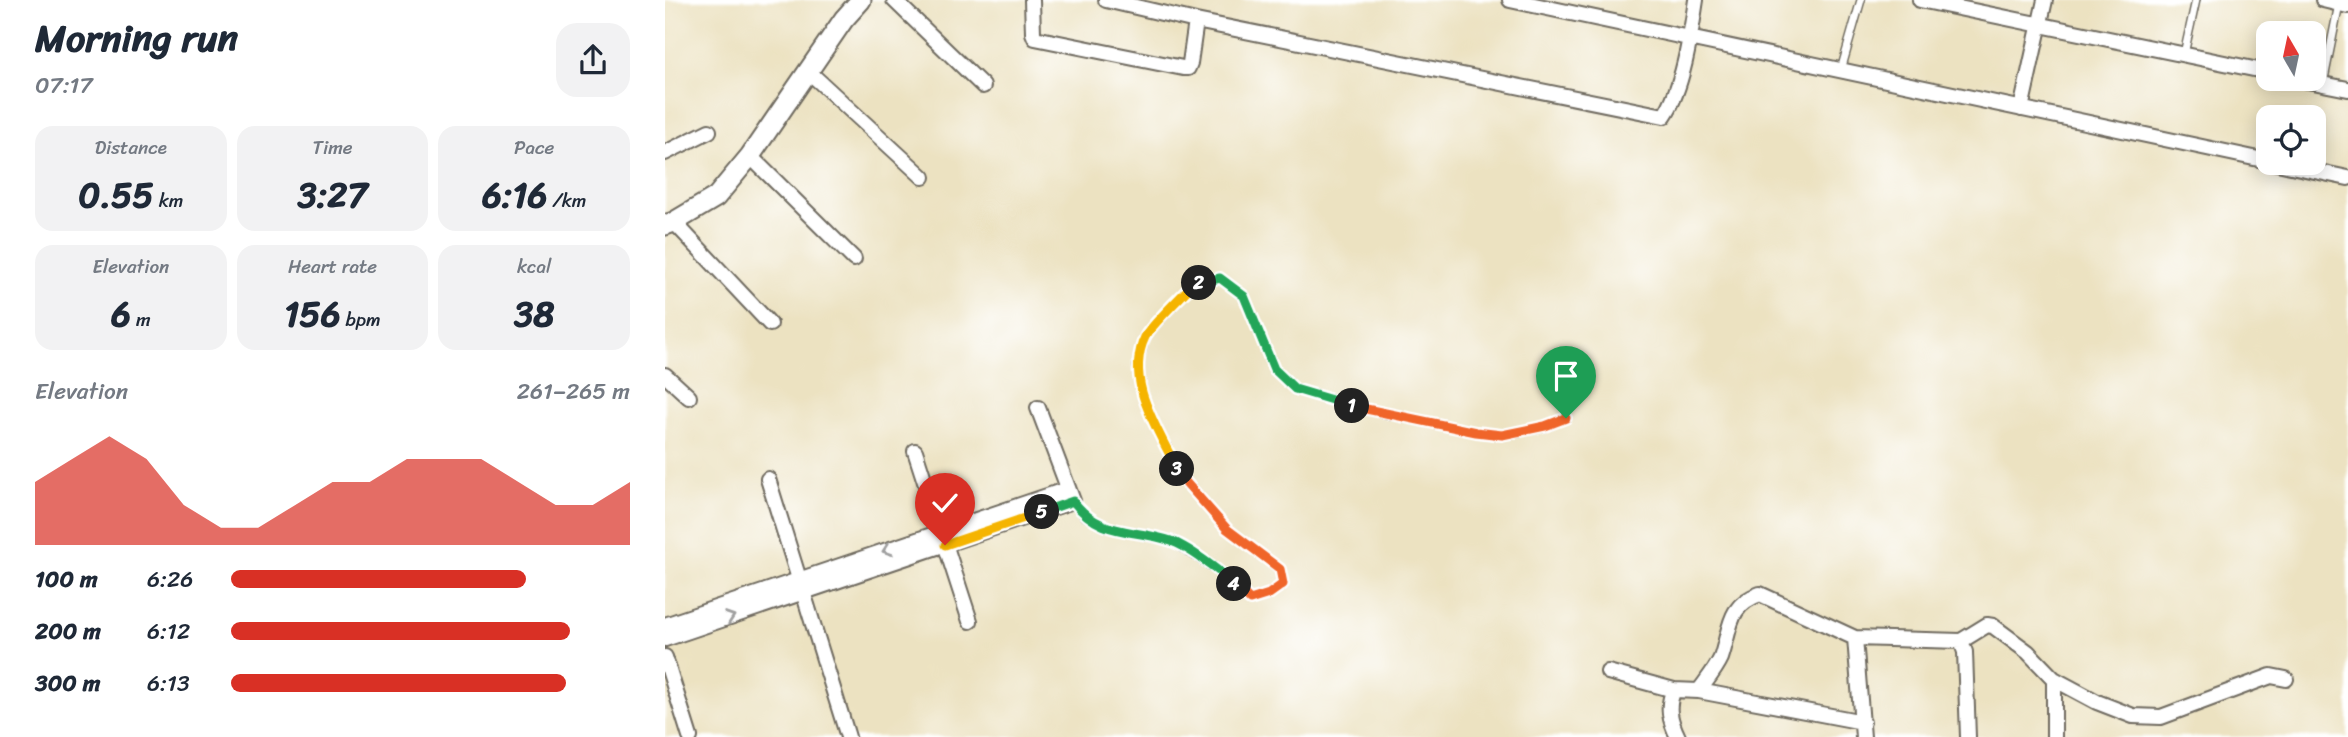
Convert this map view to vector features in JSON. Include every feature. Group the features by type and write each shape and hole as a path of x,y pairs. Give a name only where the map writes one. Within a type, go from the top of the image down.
{"main road":[{"path":"669,223 716,197 750,156 844,19 861,0"}],"street":[{"path":"894,0 983,86"},
{"path":"1032,0 1035,38 1183,68 1188,68 1190,62 1196,21"},
{"path":"1106,0 1655,116 1664,116 1672,105 1696,0"},
{"path":"1510,0 2256,158"},
{"path":"1920,0 2256,69"},
{"path":"2021,108 2045,0"},
{"path":"2323,0 2344,5"},
{"path":"808,71 923,177"},
{"path":"2326,85 2348,89"},
{"path":"665,153 709,131"},
{"path":"750,156 854,259"},
{"path":"2326,173 2348,178"},
{"path":"669,223 771,324"},
{"path":"665,375 689,397"},
{"path":"665,639 801,586 1070,495 1038,408"},
{"path":"915,451 970,621"},
{"path":"768,479 848,737"},
{"path":"665,625 801,586"},
{"path":"1699,691 1720,661 1734,612 1745,599 1760,594 1855,638 1961,641 1982,627 1993,626 2028,652 2054,679 2097,702 2133,716 2161,717 2271,676 2286,679"},
{"path":"1608,672 1674,690 1699,691 1863,729 1855,638"},
{"path":"1961,641 1965,652 1968,737"},
{"path":"665,657 690,737"},
{"path":"2054,679 2055,737"},
{"path":"1674,690 1669,701 1672,726 1678,737"}],"lane":[{"path":"1840,71 1861,0"},
{"path":"2184,54 2196,0"},
{"path":"2326,73 2344,5"},
{"path":"1070,495 1084,516 1109,528 1173,541 1223,574 1250,600 1269,594 1283,584 1280,569 1227,529 1182,478 1146,406 1137,366 1146,335 1193,284 1220,278 1244,296 1274,369 1295,389 1364,409 1502,435 1545,426 1566,418"}],"route":[{"path":"945,545 1073,501 1084,516 1109,528 1173,541 1223,574 1250,600 1269,594 1283,584 1280,569 1227,529 1182,478 1146,406 1137,366 1146,335 1193,284 1220,278 1244,296 1274,369 1295,389 1364,409 1502,435 1545,426 1566,418"}]}
